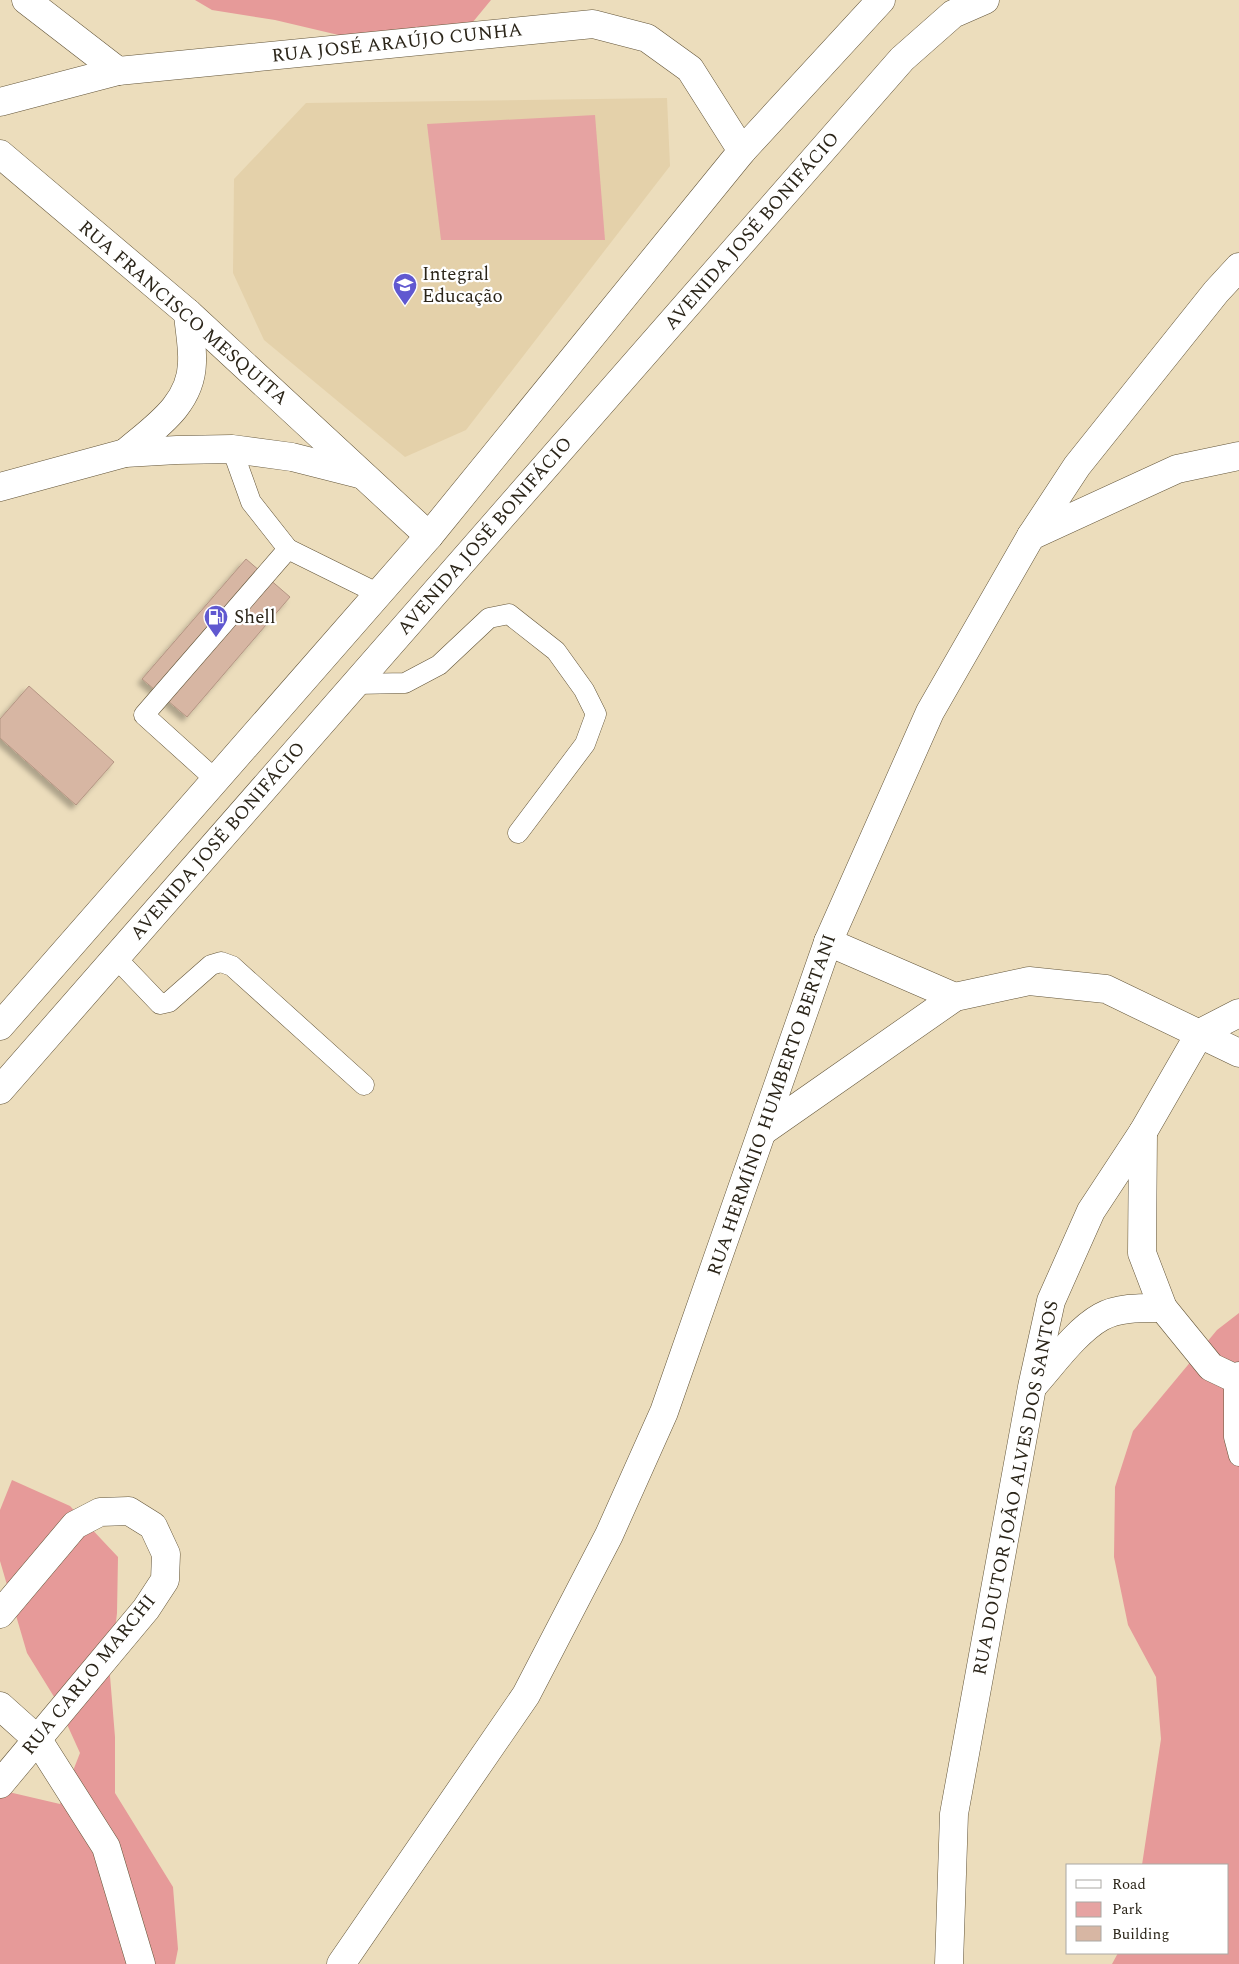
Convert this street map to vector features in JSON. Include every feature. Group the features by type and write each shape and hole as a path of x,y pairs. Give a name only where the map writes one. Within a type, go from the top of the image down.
{"street":[{"path":"26,0 118,70"},
{"path":"0,1026 429,536 742,151 882,0"},
{"name":"AVENIDA JOSÉ BONIFÁCIO","path":"0,1090 902,59 953,14 985,0"},
{"name":"RUA JOSÉ ARAÚJO CUNHA","path":"0,102 118,70 593,24 647,38 690,69 742,151"},
{"name":"RUA FRANCISCO MESQUITA","path":"0,154 188,313 429,536"},
{"name":"RUA HERMÍNIO HUMBERTO BERTANI","path":"341,1964 526,1695 610,1535 664,1412 828,942 930,712 1031,536 1077,466 1216,292 1239,268"},
{"path":"125,453 169,415 186,393 192,364 188,313"},
{"path":"0,487 125,453 232,449 292,457 363,475"},
{"path":"1031,536 1177,469 1239,456"},
{"path":"828,942 955,997"},
{"path":"763,1131 955,997 1029,980 1106,989 1239,1053"},
{"path":"1200,1033 1239,1013"},
{"name":"RUA DOUTOR JOÃO ALVES DOS SANTOS","path":"949,1964 954,1814 1032,1387 1051,1301 1066,1262 1091,1211 1143,1132 1200,1033"},
{"path":"1143,1132 1142,1253 1163,1308 1211,1367 1237,1377"},
{"path":"1032,1387 1075,1340 1102,1316 1138,1308 1163,1308"},
{"name":"RUA CARLO MARCHI","path":"0,1614 75,1525 100,1512 129,1511 153,1526 166,1554 165,1580 146,1609 0,1784"},
{"path":"0,1706 38,1740 106,1847 141,1964"}],"lane":[{"path":"232,449 251,502 288,549 379,594"},
{"path":"216,780 144,715 288,549"},
{"path":"356,684 405,683 438,665 488,618 509,614 556,651 584,690 596,714 585,744 518,833"},
{"path":"116,958 152,998 160,1004 169,1002 211,964 221,962 232,966 364,1085"},
{"path":"1237,1377 1234,1438 1239,1456"}],"shaded area":[{"path":"195,0 491,0 463,34 347,37 275,20 212,10"},
{"name":"Integral Educação","path":"667,98 670,166 466,430 405,457 264,340 233,273 234,179 306,103"},
{"path":"1239,1313 1239,1964 1112,1964 1117,1954 1229,1954 1229,1864 1142,1864 1161,1739 1156,1677 1128,1625 1114,1557 1115,1487 1133,1431 1217,1330"},
{"path":"12,1480 70,1506 118,1557 117,1613 110,1676 115,1737 115,1793 173,1887 178,1949 175,1964 0,1964 0,1790 60,1804 80,1753 56,1700 27,1653 0,1561 0,1510"}],"green space":[{"path":"595,115 605,240 441,240 427,124"}],"building":[{"name":"Shell","path":"246,559 290,597 187,717 142,679"},
{"path":"29,686 114,762 76,805 0,738 0,719"}],"place":[{"name":"Integral Educação","path":"405,306"},
{"name":"Shell","path":"216,638"}]}
